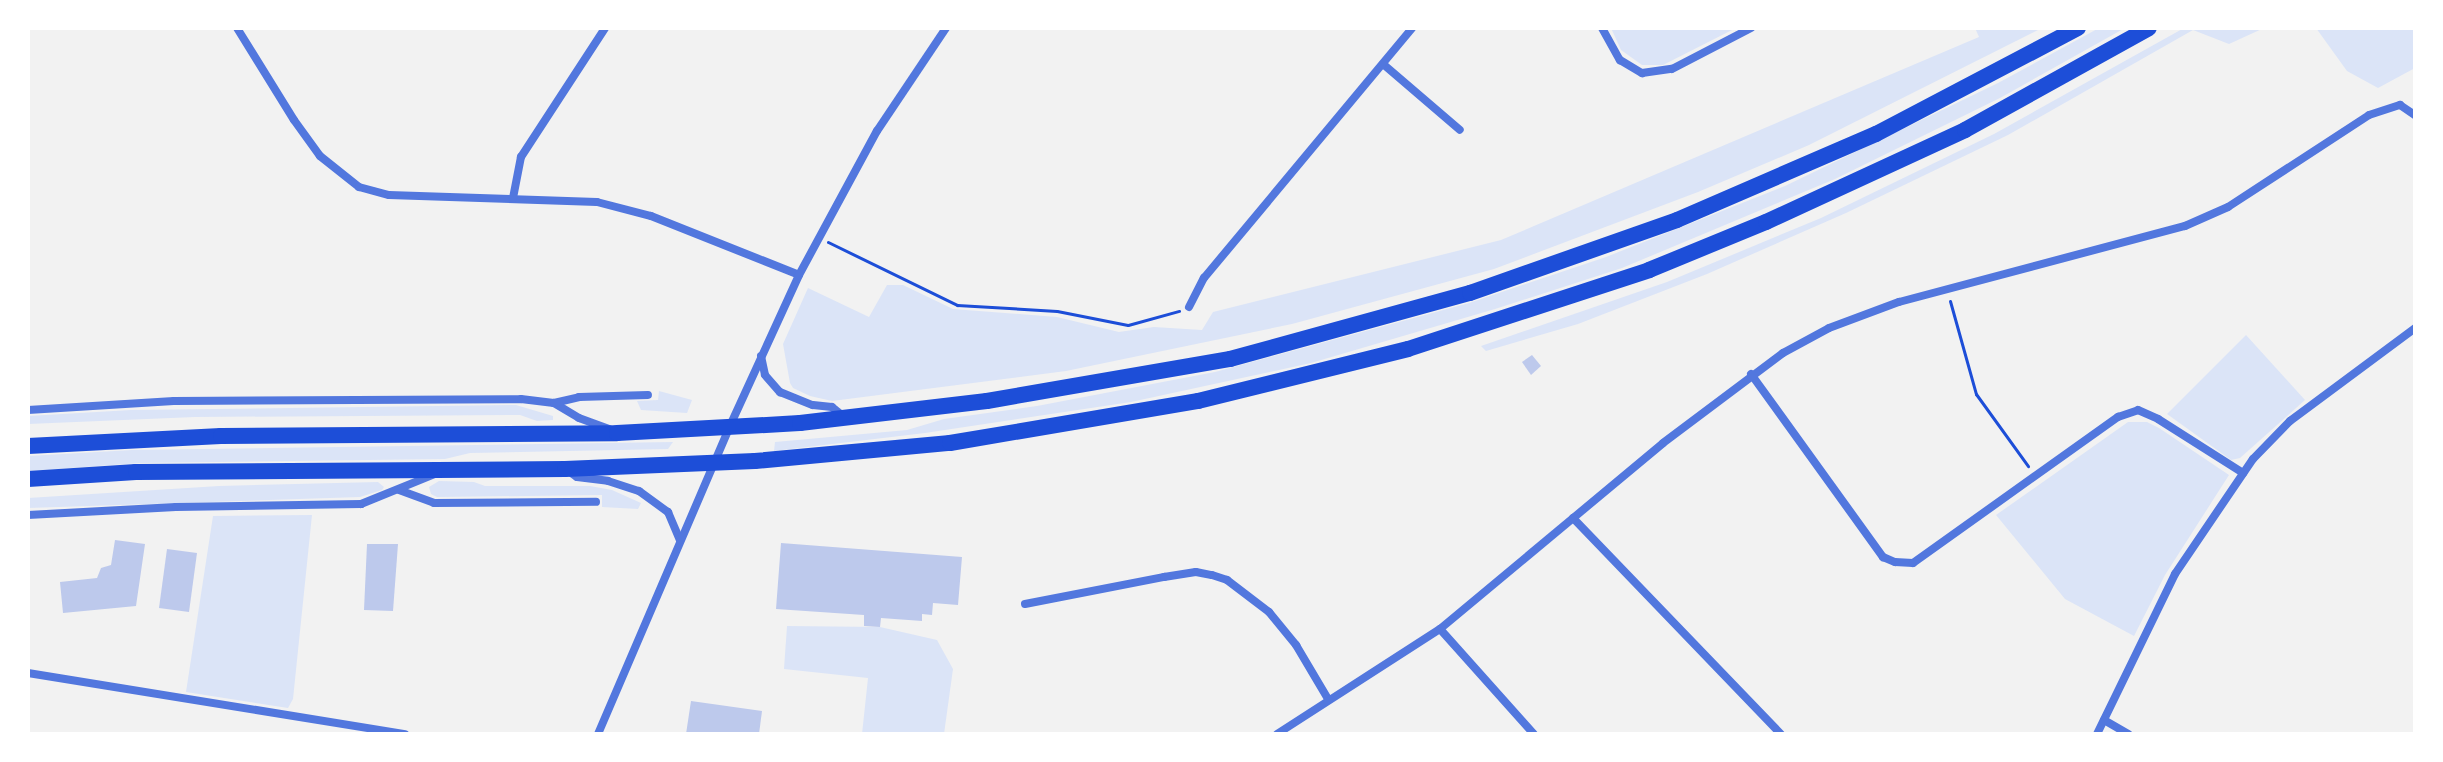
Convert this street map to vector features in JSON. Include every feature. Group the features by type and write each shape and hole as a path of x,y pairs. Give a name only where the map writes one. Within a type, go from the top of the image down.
{"highway":[{"path":"28,446 221,436 617,433 729,428 846,418 1061,390 1230,359 1470,293 1617,243 1790,173 1960,92 2078,28"},
{"path":"28,479 231,469 565,469 716,462 875,451 1042,430 1198,401 1317,373 1504,320 1649,270 1766,222 1965,130 2149,28"}],"street":[{"path":"237,28 320,156 359,187 389,195 574,199 627,208 799,275"},
{"path":"513,198 521,157 605,28"},
{"path":"598,734 729,428 799,275 877,131 946,28"},
{"path":"1189,307 1204,278 1412,28"},
{"path":"1602,28 1620,60 1642,73 1672,69 1751,28"},
{"path":"1383,64 1460,130"},
{"path":"1277,734 1440,629 1751,374 1829,328 1899,302 2185,226 2228,207 2369,115 2400,105 2415,115"},
{"path":"2097,734 2175,574 2243,473 2290,421 2415,328"},
{"path":"761,355 765,375 780,392 813,405 832,407 846,418"},
{"path":"1751,374 1883,557 1895,562 1913,563 2118,417 2138,410 2158,419 2243,473"},
{"path":"28,410 174,401 506,399 554,403 579,397 648,395"},
{"path":"554,403 579,418 617,433"},
{"path":"28,515 176,507 361,504 447,469"},
{"path":"565,469 577,477 608,481 639,491 668,512 681,541"},
{"path":"399,490 434,503 596,502"},
{"path":"1573,518 1781,734"},
{"path":"1025,604 1186,574 1212,575 1227,580 1269,612 1296,645 1328,699"},
{"path":"1440,629 1534,734"},
{"path":"28,673 405,734"},
{"path":"2104,720 2128,734"}],"path":[{"path":"818,237 957,305 1057,311 1128,325 1189,307"},
{"path":"1947,290 1976,394 2035,476"}],"shaded area":[{"path":"1611,28 1736,28 1663,65 1642,65 1621,50"},
{"path":"1975,28 2042,28 1809,145 1698,192 1494,269 1292,324 1066,371 832,401 810,396 793,388 790,383 783,344 808,288 869,317 887,285 903,285 953,309 1057,317 1119,332 1154,327 1202,330 1213,312 1501,240 1979,37"},
{"path":"2099,28 2125,28 2000,98 1835,179 1622,268 1495,309 1311,363 1131,402 925,433 774,451 775,442 907,430 944,419 1037,406 1215,372 1469,303 1606,257 1785,186 1998,83"},
{"path":"2184,28 2264,28 2229,44 2193,30 2008,135 1846,213 1707,274 1578,324 1486,351 1481,346 1667,282 1821,218 1994,134"},
{"path":"2316,28 2415,28 2415,68 2378,88 2347,71"},
{"path":"2246,335 2305,400 2240,458 2231,460 2167,414"},
{"path":"659,391 692,400 687,413 641,410 637,401 658,400"},
{"path":"516,405 553,416 553,420 537,421 520,415 195,417 28,424 28,416 131,410"},
{"path":"2128,422 2147,422 2159,428 2229,475 2165,575 2134,636 2065,599 1996,515"},
{"path":"673,442 668,449 470,453 445,459 141,463 28,471 28,456 132,450"},
{"path":"439,481 474,482 485,486 590,486 612,490 641,503 638,509 602,507 602,495 437,497 431,494 429,487"},
{"path":"378,482 384,487 382,490 360,497 28,508 28,498 219,486"},
{"path":"312,515 293,699 288,708 186,692 213,516"},
{"path":"787,626 880,627 937,640 953,669 944,734 862,734 868,678 784,669"}],"building":[{"path":"1532,355 1541,366 1531,375 1522,362"},
{"path":"115,540 145,544 136,606 63,613 60,582 97,578 101,568 111,565"},
{"path":"781,543 962,557 958,605 933,603 932,615 922,614 922,621 881,618 880,627 864,626 864,615 776,609"},
{"path":"367,544 398,544 393,611 364,610"},
{"path":"167,549 197,553 189,612 159,608"},
{"path":"691,701 762,711 759,734 686,734"}]}
